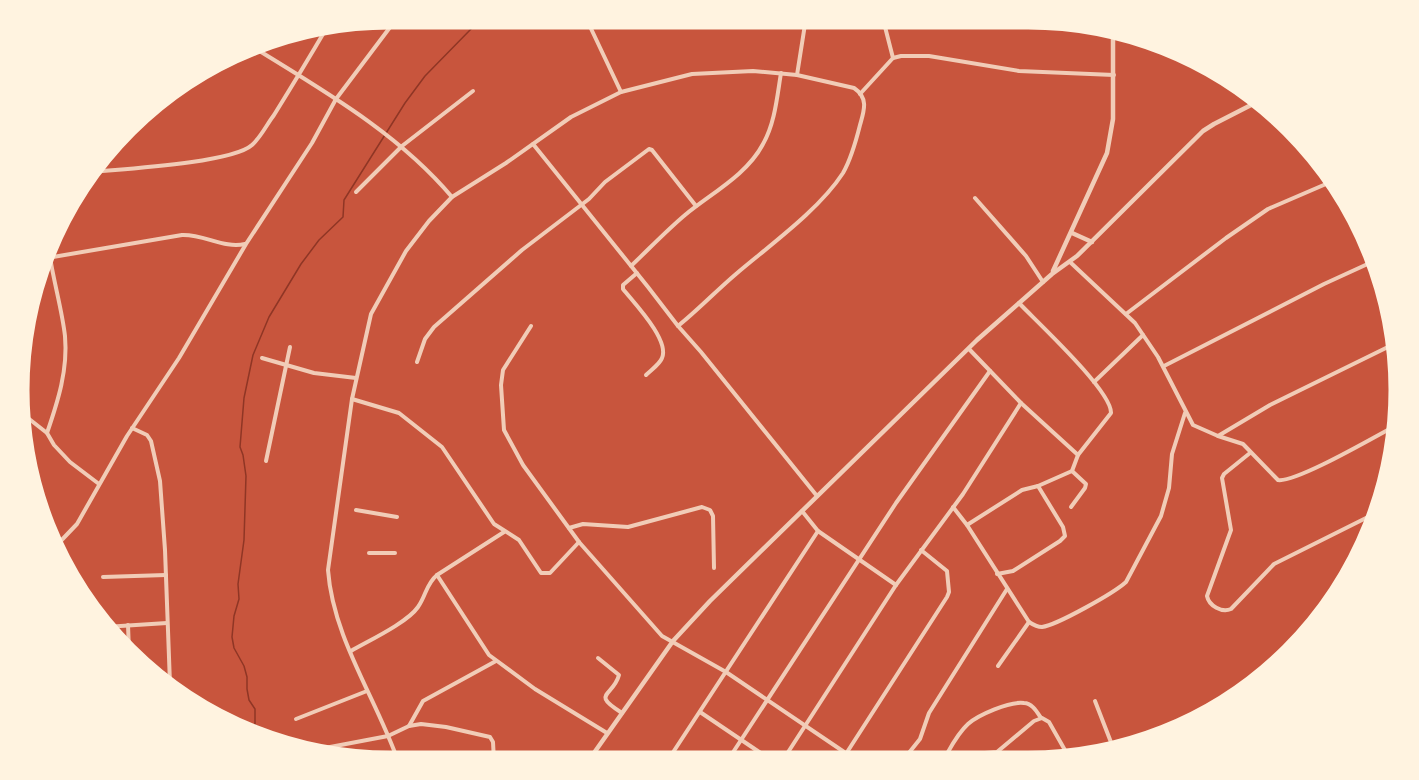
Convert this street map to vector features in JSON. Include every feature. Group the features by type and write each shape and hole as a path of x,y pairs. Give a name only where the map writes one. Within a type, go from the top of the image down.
{"street":[{"path":"62,541 77,524 132,428 179,358 246,244 312,143 336,99 390,28"},
{"path":"591,28 621,92"},
{"path":"797,75 804,28"},
{"path":"885,28 893,58"},
{"path":"103,171 235,154 253,144 300,75 322,35"},
{"path":"1052,274 1107,153 1113,119 1115,39"},
{"path":"262,52 336,99 402,146 438,180 452,197"},
{"path":"861,94 893,58 901,56 929,56 1019,71 1114,75"},
{"path":"394,752 351,651 331,591 328,570 352,399 368,325 377,303 406,251 429,221 452,197 584,110 621,92 692,74 753,71 797,75 854,88 861,94 865,106 845,168 839,178 803,218 678,326"},
{"path":"631,266 755,156 763,144 774,112 781,73"},
{"path":"356,192 402,146 472,91"},
{"path":"594,752 673,641 710,601 969,349 1052,274 1070,262 1092,242 1203,131 1251,105"},
{"path":"533,144 817,496"},
{"path":"417,362 425,339 434,327 522,250 582,204 613,176 651,149 696,206"},
{"path":"1126,314 1268,209 1326,184"},
{"path":"975,198 1026,256 1043,282"},
{"path":"1072,233 1092,242"},
{"path":"55,256 187,235 231,246 246,244"},
{"path":"1070,262 1126,314 1143,335 1164,366 1185,412 1195,427 1240,442 1273,477 1283,481 1333,459 1388,430"},
{"path":"1164,366 1367,264"},
{"path":"47,433 59,398 65,364 64,336 51,266"},
{"path":"637,273 623,285 623,289 660,338 663,353 662,360 646,375"},
{"path":"968,525 1017,493 1072,471 1078,454 1111,413 1109,403 1094,382 1019,303"},
{"path":"531,326 503,370 501,385 504,430 524,465 579,542 662,636 726,672 844,752"},
{"path":"1094,382 1143,335"},
{"path":"266,461 290,347"},
{"path":"1218,436 1270,405 1388,347"},
{"path":"969,349 1020,403 1078,454"},
{"path":"262,358 319,374 356,378"},
{"path":"733,752 858,559 935,446 990,371"},
{"path":"352,399 399,413 442,447 494,524 519,540 541,573 550,573 579,542"},
{"path":"788,752 896,585 953,507 1020,403"},
{"path":"953,507 968,525 1029,622 1042,627 1096,602 1118,590 1126,582 1161,516 1169,488 1173,450 1185,412"},
{"path":"30,419 47,433 54,445 70,462 99,484"},
{"path":"132,428 147,435 154,449 160,481 170,677"},
{"path":"1250,453 1222,478 1231,530 1207,596 1209,602 1221,610 1231,609 1274,564 1367,518"},
{"path":"1071,507 1086,484 1072,471"},
{"path":"997,574 1013,571 1065,536 1063,527 1038,486"},
{"path":"569,528 583,524 628,527 702,507 710,510 713,516 714,568"},
{"path":"356,510 397,517"},
{"path":"802,511 818,531 896,585"},
{"path":"673,752 818,531"},
{"path":"351,651 399,623 418,608 428,584 436,574 504,532"},
{"path":"847,752 949,592 947,571 921,550"},
{"path":"369,553 395,553"},
{"path":"103,577 166,574"},
{"path":"436,574 483,648 496,661 535,689 607,733"},
{"path":"910,752 920,739 929,713 1007,589"},
{"path":"998,666 1029,622"},
{"path":"116,626 167,623"},
{"path":"128,625 129,640"},
{"path":"598,658 619,675 605,700 622,713"},
{"path":"409,726 423,701 496,661"},
{"path":"296,719 367,691"},
{"path":"1095,701 1111,742"},
{"path":"948,752 957,736 980,716 1025,702 1032,706 1041,718 1049,722 1065,749"},
{"path":"700,712 759,752"},
{"path":"998,752 1034,721 1041,718"},
{"path":"332,747 388,736 409,726 424,724 490,737 494,752"}],"waterway":[{"path":"255,725 255,709 249,700 247,677 234,648 232,637 234,616 239,599 238,584 244,540 246,476 240,447 244,398 253,355 269,317 301,264 319,240 343,217 344,200 405,103 425,76 471,28"}]}
